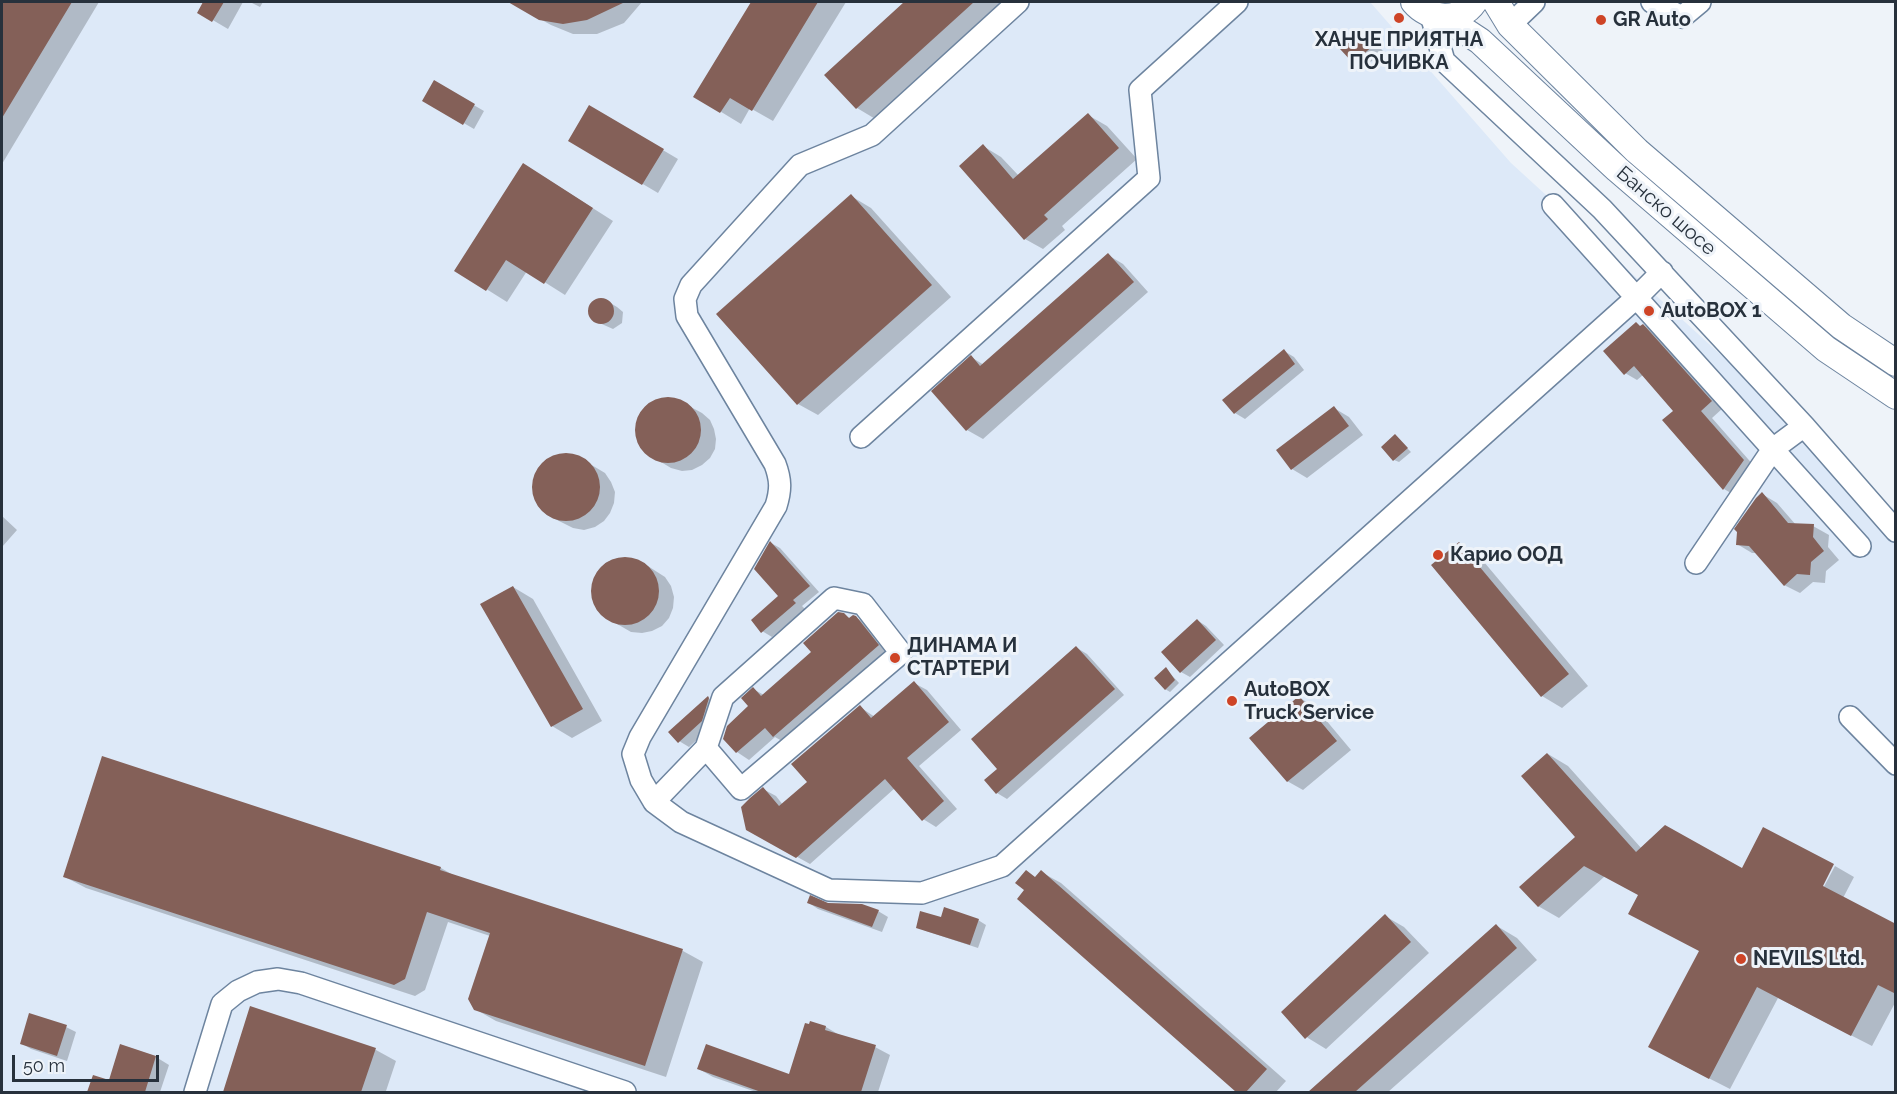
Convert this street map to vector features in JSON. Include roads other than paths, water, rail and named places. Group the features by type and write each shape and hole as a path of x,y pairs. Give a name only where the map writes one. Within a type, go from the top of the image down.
{"main road":[{"path":"1430,11 1459,14 1474,2"},
{"name":"Банско шосе","path":"1496,2 1510,25 1637,151 1841,326 1896,363"},
{"name":"Банско шосе","path":"1430,11 1480,41 1617,169 1826,349 1896,396"}],"lane":[{"path":"1018,2 872,135 800,165 691,285 685,299 687,316 775,464 780,479 780,493 776,506 640,737 633,754 641,780 654,802 681,822 829,890 922,893 1002,866 1637,297 1662,272"},
{"path":"861,437 1149,178 1140,90 1237,2"},
{"path":"1510,25 1534,2"},
{"path":"1655,2 1682,17 1700,2"},
{"path":"1430,11 1444,61 1602,209 1804,426 1896,531"},
{"path":"1553,205 1860,546"},
{"path":"1696,562 1773,449 1804,426"},
{"path":"654,802 705,748 723,697 834,598 863,604 901,652 741,789 705,748"},
{"path":"1850,717 1896,764"},
{"path":"195,1092 222,1004 238,991 256,982 278,979 301,983 625,1092"}],"place":[{"name":"ХАНЧЕ ПРИЯТНА ПОЧИВКА","path":"1399,18"},
{"name":"GR Auto","path":"1601,20"},
{"name":"AutoBOX 1","path":"1649,311"},
{"name":"Карио ООД","path":"1438,555"},
{"name":"ДИНАМА И СТАРТЕРИ","path":"895,658"},
{"name":"AutoBOX Truck Service","path":"1232,701"},
{"name":"NEVILS Ltd.","path":"1741,959"}]}
